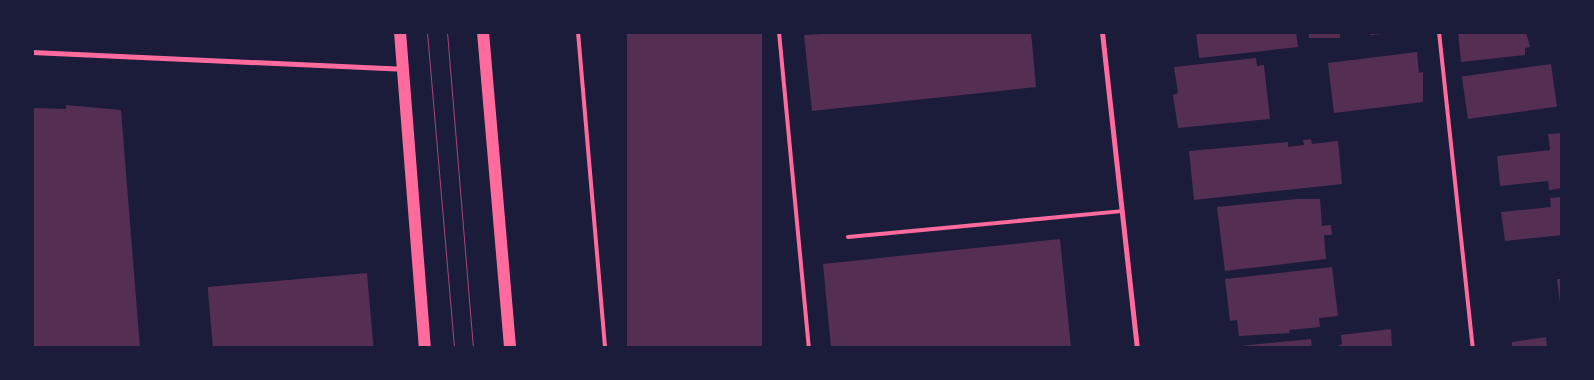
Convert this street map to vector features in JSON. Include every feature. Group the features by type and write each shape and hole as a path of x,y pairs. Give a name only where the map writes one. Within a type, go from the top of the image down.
{"main road":[{"path":"400,32 425,348"},
{"path":"483,32 510,348"}],"street":[{"path":"1102,32 1137,348"},
{"path":"32,52 404,69"}],"lane":[{"path":"578,32 605,348"},
{"path":"780,32 809,348"},
{"path":"1439,32 1473,348"},
{"path":"848,237 1122,212"}],"building":[{"path":"627,32 762,32 762,348 627,348"},
{"path":"857,32 1031,32 1036,87 812,111 804,35"},
{"path":"1196,32 1296,32 1298,47 1199,58"},
{"path":"1309,32 1340,32 1340,38 1309,38"},
{"path":"1370,32 1384,32 1384,34 1370,35"},
{"path":"1458,32 1526,32 1530,47 1525,48 1525,55 1461,62"},
{"path":"1417,52 1419,73 1423,72 1423,102 1334,113 1328,63"},
{"path":"1256,58 1257,66 1264,65 1270,119 1178,128 1173,95 1178,93 1174,67"},
{"path":"1551,64 1557,107 1468,119 1462,77"},
{"path":"66,105 121,110 140,348 32,348 32,108 66,109"},
{"path":"1562,133 1562,188 1549,190 1548,181 1500,186 1497,156 1550,150 1548,134"},
{"path":"1311,139 1312,144 1338,141 1342,184 1194,200 1189,151 1288,142 1288,147 1304,145 1303,140"},
{"path":"1562,197 1562,235 1505,241 1501,212 1551,207 1550,198"},
{"path":"1297,199 1320,199 1322,226 1331,225 1332,235 1324,235 1326,259 1225,271 1217,207"},
{"path":"1060,239 1071,348 831,348 823,264"},
{"path":"1332,267 1338,316 1319,318 1320,327 1289,330 1290,333 1239,336 1237,320 1230,321 1225,279"},
{"path":"367,273 374,348 213,348 208,287"},
{"path":"1557,279 1562,279 1562,303 1560,303"},
{"path":"1391,329 1392,348 1334,348 1342,344 1341,335"},
{"path":"1546,337 1547,348 1512,348 1512,342"},
{"path":"1311,339 1312,348 1240,348 1240,346"}],"tram line":[{"path":"427,32 454,348"},
{"path":"447,32 473,348"}]}
